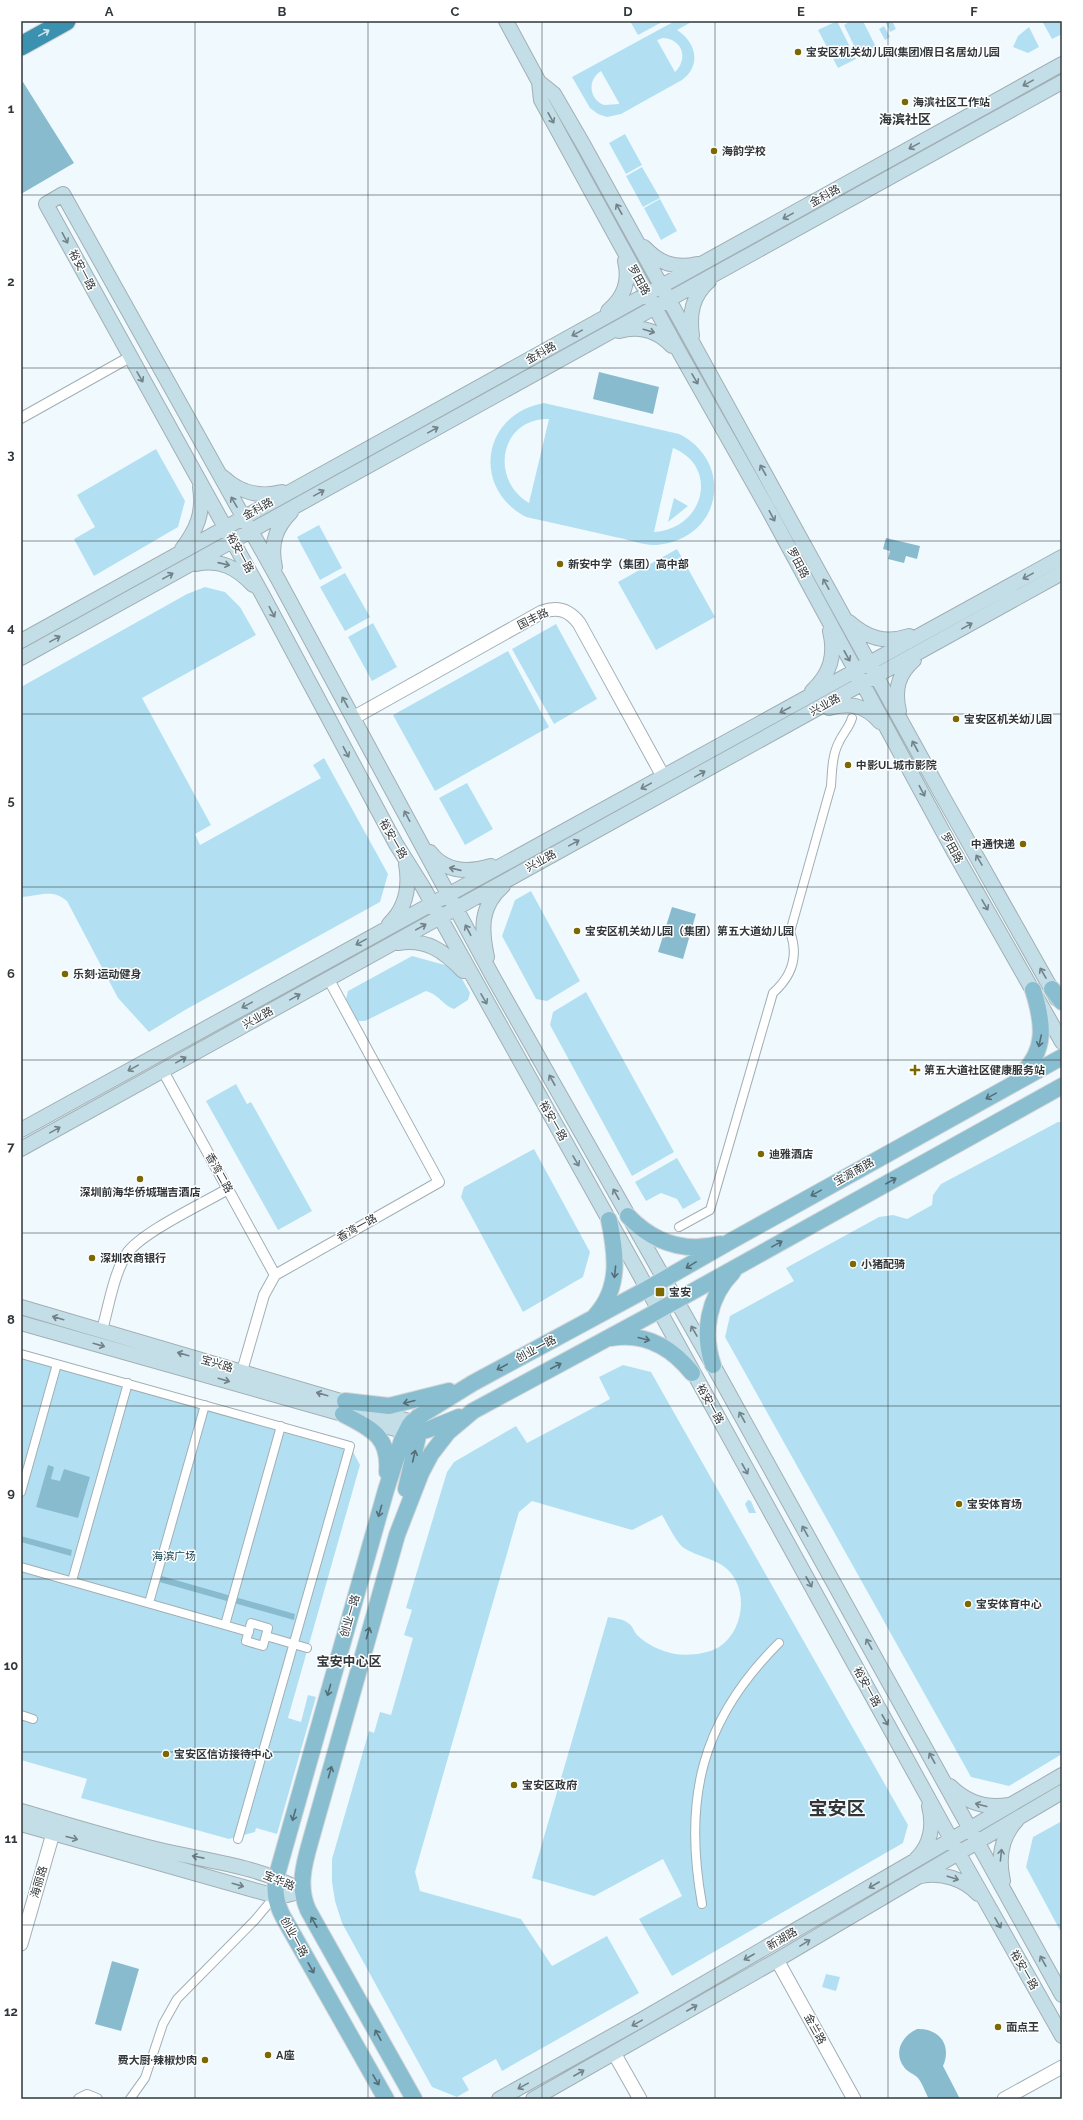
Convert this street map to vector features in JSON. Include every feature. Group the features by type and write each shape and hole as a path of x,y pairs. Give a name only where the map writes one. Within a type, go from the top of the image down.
{"highway":[{"path":"21,46 66,21"}],"main road":[{"name":"罗田路","path":"506,21 539,82 541,100 647,294 768,509 892,735 954,852 1062,1042"},
{"name":"金科路","path":"21,642 28,636 712,258 1059,76"},
{"name":"金科路","path":"21,658 185,566 655,308 1059,76"},
{"name":"罗田路","path":"539,82 554,94 869,663 1062,1007"},
{"name":"裕安一路","path":"1062,1995 945,1781 713,1365 493,977 251,530 63,194 46,204 233,540 396,844 432,904 475,984 609,1220 692,1373 988,1906 1062,2036"},
{"path":"633,236 656,258 668,264 689,266 712,258"},
{"path":"594,324 613,306 626,287 627,268 620,245"},
{"path":"697,352 691,328 692,306 698,294 720,271"},
{"path":"598,339 629,329 644,329 663,337 681,355"},
{"path":"217,471 229,483 252,494 270,495 296,488"},
{"path":"179,553 195,531 200,518 202,504 200,481"},
{"path":"279,581 273,556 273,540 281,522 302,502"},
{"name":"兴业路","path":"21,1130 1062,557"},
{"path":"185,566 210,562 226,564 240,572 262,594"},
{"name":"兴业路","path":"24,1148 456,907 810,714 1062,573"},
{"path":"840,610 859,630 880,640 901,639 928,631"},
{"path":"802,701 822,681 832,662 833,641 827,617"},
{"path":"906,728 898,704 898,682 902,674 912,662 933,646"},
{"path":"810,714 836,706 856,705 874,715 892,735"},
{"path":"416,834 433,855 448,867 456,870 471,870 489,867 519,856"},
{"path":"378,933 398,913 407,889 406,864 396,844"},
{"path":"493,977 483,936 484,915 490,902 501,888 528,869"},
{"path":"388,946 410,941 419,941 433,946 452,959 475,984"},
{"path":"1052,989 1062,1002"},
{"path":"1007,1086 1024,1072 1039,1049 1042,1024 1033,990"},
{"name":"宝源南路","path":"647,1289 1007,1086 1062,1057"},
{"path":"659,1310 1062,1086"},
{"path":"1029,1104 1047,1100 1062,1099"},
{"path":"21,1121 59,1108"},
{"path":"628,1216 637,1225 655,1238 679,1246 702,1247 731,1241"},
{"path":"592,1320 607,1300 615,1276 615,1256 609,1220"},
{"path":"713,1365 707,1342 707,1330 711,1307 722,1285 743,1263"},
{"name":"创业一路","path":"386,2098 286,1922 275,1896 276,1878 386,1490 412,1429 473,1383 647,1289"},
{"name":"宝兴路","path":"21,1307 242,1371 344,1408"},
{"name":"创业一路","path":"414,2099 308,1910 302,1891 303,1868 397,1535 412,1495 431,1454 448,1432 473,1411 659,1310"},
{"name":"宝兴路","path":"21,1323 344,1408 412,1429"},
{"path":"606,1339 638,1338 658,1343 674,1353 692,1373"},
{"path":"344,1408 399,1405 473,1383"},
{"path":"344,1408 369,1428 383,1443 388,1461 386,1490"},
{"path":"397,1535 412,1429 473,1411"},
{"name":"新湖路","path":"499,2099 717,1976 911,1872 1053,1791 1062,1775"},
{"path":"945,1781 964,1798 982,1806 1023,1807"},
{"path":"924,1790 931,1817 930,1834 925,1847 911,1872 957,1879 975,1890 988,1906"},
{"path":"1005,1893 1001,1874 1003,1844 1023,1807"},
{"name":"宝华路","path":"21,1811 54,1827 275,1896 294,1894 302,1891"},
{"name":"宝华路","path":"21,1824 54,1827 218,1862 276,1878 302,1891"},
{"path":"214,1878 221,1877 224,1873 224,1865 218,1862"},
{"name":"新湖路","path":"533,2099 777,1960 911,1872"},
{"path":"717,1976 723,1976 727,1980 727,1986 724,1990"},
{"path":"404,2081 423,2099"}],"street":[{"path":"21,418 130,357"},
{"name":"国丰路","path":"353,718 542,612 553,609 563,610 571,614 579,623 663,776"},
{"path":"679,1228 710,1210 773,993 785,980 793,964 795,953 790,932 831,786 832,764 838,743 849,728 852,718"},
{"name":"香湾一路","path":"275,1275 439,1182 328,978"},
{"name":"香湾二路","path":"163,1071 275,1275"},
{"path":"102,1330 120,1266 130,1248 143,1238 228,1189"},
{"path":"242,1371 264,1294 275,1275"},
{"path":"21,1354 350,1446 238,1839"},
{"path":"21,1492 57,1364"},
{"path":"72,1581 128,1384"},
{"path":"149,1603 205,1405"},
{"path":"225,1625 281,1426"},
{"path":"21,1566 248,1632 251,1623 263,1626 268,1628 266,1636 307,1648"},
{"path":"702,1904 697,1874 694,1829 696,1806 707,1752 732,1698 746,1679 779,1643"},
{"path":"21,1715 33,1719"},
{"name":"海丽路","path":"21,1944 54,1827"},
{"path":"130,2099 145,2078 163,2024 177,1999 255,1920 275,1896"},
{"name":"金兰路","path":"777,1960 854,2099"},
{"path":"614,2053 640,2099"},
{"path":"1004,2099 1062,2067"},
{"path":"79,2099 87,2095 98,2099"}],"green space":[{"path":"630,21 664,21 638,35"},
{"path":"675,21 693,21 677,30 689,41 694,54 692,68 688,74 682,80 621,114 607,117 598,114 590,108 572,77","holes":["663,38 670,39 675,42 681,50 682,61 675,72 657,40","601,71 619,103 619,104 604,105 595,98 592,89 593,79"]},
{"path":"837,21 856,59 838,68 818,30"},
{"path":"851,21 863,21 876,47 859,56 844,25"},
{"path":"885,21 892,21 896,29 890,32"},
{"path":"1042,21 1062,21 1062,34 1052,39"},
{"path":"884,26 890,37 885,40 879,29"},
{"path":"1029,27 1039,47 1028,53 1013,47 1018,36"},
{"path":"625,134 642,165 626,174 609,143"},
{"path":"642,167 660,198 643,207 626,176"},
{"path":"660,199 677,231 661,240 644,208"},
{"path":"544,403 679,434 692,442 698,448 711,468 714,483 714,496 711,508 698,527 689,534 666,544 654,545 526,517 508,504 497,488 491,471 491,453 497,436 507,421 523,410","holes":["549,419 529,503 516,492 508,480 505,466 506,452 511,439 520,428 532,421","673,448 688,457 697,469 701,482 700,496 694,509 685,520 671,528 654,532"]},
{"path":"156,449 185,501 178,527 94,576 74,539 95,527 77,495"},
{"path":"674,498 688,506 668,522"},
{"path":"319,525 342,568 320,580 297,537"},
{"path":"677,549 715,617 656,650 618,582"},
{"path":"345,573 370,617 345,631 320,587"},
{"path":"205,587 225,592 240,607 256,635 142,698 211,825 195,834 200,845 321,778 313,765 324,758 388,874 380,902 185,1010 149,1032 118,998 67,901 61,897 51,894 21,897 21,687 187,594"},
{"path":"373,623 397,667 372,681 348,637"},
{"path":"556,624 597,699 554,724 512,649"},
{"path":"508,651 549,727 435,791 393,715"},
{"path":"467,783 493,829 465,845 439,798"},
{"path":"531,891 580,981 547,1001 536,999 502,936 515,900"},
{"path":"412,956 456,968 470,993 468,1000 454,1009 446,1005 435,995 426,991 365,1021 356,1021 346,999 348,991"},
{"path":"586,992 674,1152 632,1176 550,1025 553,1012"},
{"path":"236,1084 247,1104 251,1102 312,1211 278,1230 206,1101"},
{"name":"宝安体育中心","path":"1058,1122 1062,1122 1062,1754 1009,1786 971,1777 725,1337 730,1316 794,1281 786,1268 879,1217 893,1215 907,1219 932,1205 933,1195 941,1184"},
{"path":"534,1149 590,1252 583,1277 523,1312 461,1197 464,1187"},
{"path":"677,1158 701,1199 683,1209 677,1199 661,1193 646,1201 635,1182"},
{"name":"海滨广场","path":"21,1354 350,1446 360,1465 288,1718 301,1722 308,1695 316,1697 277,1834 256,1828 255,1832 229,1839 81,1798 87,1779 21,1760"},
{"path":"623,1365 651,1372 908,1825 903,1843 672,1976 639,1919 682,1896 663,1859 594,1896 532,1878 608,1617 618,1619 631,1625 641,1639 654,1647 675,1654 692,1655 704,1653 719,1647 727,1641 737,1624 741,1604 738,1585 728,1570 717,1562 690,1552 681,1546 662,1515 632,1530 532,1501 519,1512 415,1872 420,1891 521,1919 552,1966 607,1936 639,1993 502,2071 496,2059 462,2078 469,2090 457,2097 432,2087 342,1923 335,1901 332,1882 332,1859 369,1731 374,1733 380,1712 391,1715 413,1638 404,1635 412,1610 406,1608 447,1472 454,1462 516,1426 527,1443 610,1399 599,1377"},
{"path":"748,1500 751,1501 756,1513 749,1513 745,1504"},
{"path":"1062,1821 1062,1934 1026,1867 1033,1837"},
{"path":"826,1974 840,1977 836,1991 822,1987"}],"shaded area":[{"path":"23,82 74,163 21,194 21,84"},
{"path":"599,372 659,387 653,414 593,399"},
{"path":"886,538 920,546 917,559 906,556 904,563 888,559 890,551 883,549"},
{"path":"672,907 696,914 683,959 658,952"},
{"path":"48,1465 54,1467 51,1479 60,1481 64,1469 90,1477 78,1518 36,1507"},
{"path":"21,1536 72,1550 71,1556 21,1542"},
{"path":"158,1575 295,1614 294,1620 156,1581"},
{"path":"112,1961 139,1969 121,2031 95,2024"},
{"path":"917,2029 925,2029 932,2032 938,2035 942,2040 945,2045 946,2052 943,2066 960,2099 929,2099 919,2079 904,2067 899,2056 899,2050 903,2040"}],"place":[{"name":"宝安区机关幼儿园(集团)假日名居幼儿园","path":"798,52"},
{"name":"海滨社区工作站","path":"905,102"},
{"name":"海韵学校","path":"714,151"},
{"name":"新安中学（集团）高中部","path":"560,564"},
{"name":"宝安区机关幼儿园","path":"956,719"},
{"name":"中影UL城市影院","path":"848,765"},
{"name":"中通快递","path":"1023,844"},
{"name":"宝安区机关幼儿园（集团）第五大道幼儿园","path":"577,931"},
{"name":"乐刻·运动健身","path":"65,974"},
{"name":"第五大道社区健康服务站","path":"915,1070"},
{"name":"迪雅酒店","path":"761,1154"},
{"name":"深圳前海华侨城瑞吉酒店","path":"140,1179"},
{"name":"深圳农商银行","path":"92,1258"},
{"name":"小猪配骑","path":"853,1264"},
{"name":"宝安","path":"660,1292"},
{"name":"宝安体育场","path":"959,1504"},
{"name":"宝安体育中心","path":"968,1604"},
{"name":"宝安区信访接待中心","path":"166,1754"},
{"name":"宝安区政府","path":"514,1785"},
{"name":"面点王","path":"998,2027"},
{"name":"A座","path":"268,2055"},
{"name":"费大厨·辣椒炒肉","path":"205,2060"}],"district":[{"name":"海滨社区","path":"905,119"},
{"name":"宝安中心区","path":"349,1661"},
{"name":"宝安区","path":"837,1808"}]}
